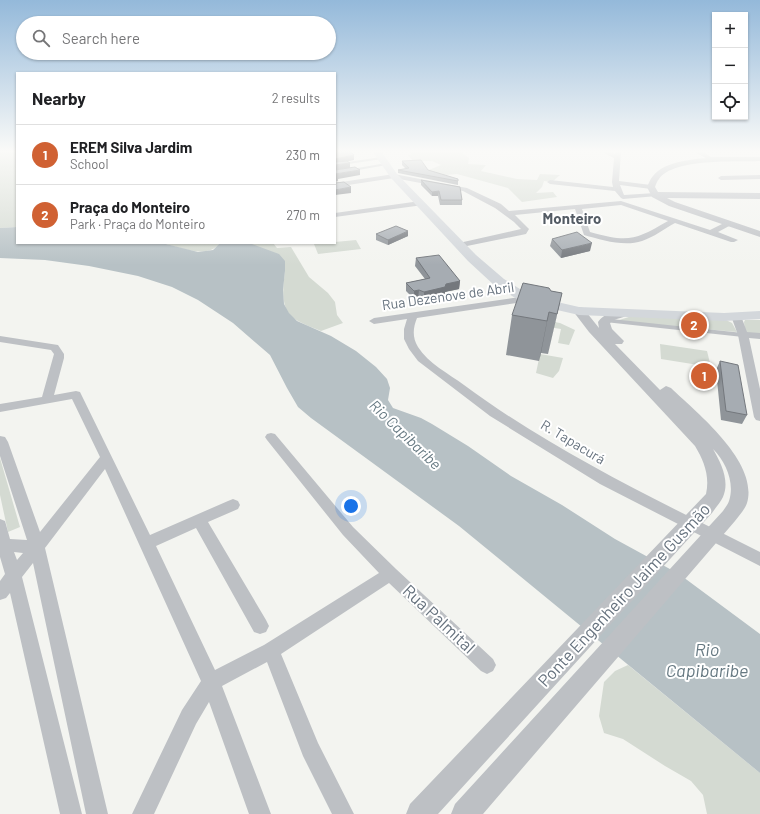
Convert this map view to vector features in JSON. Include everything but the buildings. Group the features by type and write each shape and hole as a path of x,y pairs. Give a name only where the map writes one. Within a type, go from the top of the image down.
{"main road":[{"path":"407,189 462,245 472,258 499,282 527,299 579,311 736,316 760,315"},
{"path":"499,282 560,300 716,312 736,316"},
{"path":"579,311 647,306"}],"street":[{"path":"462,245 524,230 517,220 508,213 489,200 465,189"},
{"path":"616,189 622,200 674,221 734,240"},
{"path":"638,189 760,196"},
{"path":"508,213 622,200 653,191 681,207 760,234"},
{"path":"336,215 420,202"},
{"path":"578,206 587,233 609,239 622,241 638,240 674,221"},
{"path":"710,233 728,223"},
{"name":"Rua Dezenove de Abril","path":"374,321 527,299"},
{"name":"Ponte Engenheiro Jaime Gusmão","path":"465,814 729,516 738,503 740,485 733,465 722,448 602,326 579,311"},
{"path":"602,326 612,315 623,313"},
{"name":"R. Tapacurá","path":"413,316 408,329 412,345 422,359 494,413 604,480 760,559"},
{"path":"736,316 743,335 760,417"},
{"path":"602,326 760,336"},
{"name":"Ponte Engenheiro Jaime Gusmão","path":"420,814 706,508 714,496 717,478 712,458 602,326"},
{"path":"0,339 54,347 59,354 59,358 47,400"},
{"path":"0,408 76,395 147,543 211,682 260,814"},
{"name":"Rua Palmital","path":"271,437 348,530 390,574 487,664"},
{"path":"0,440 2,442 36,547 97,814"},
{"path":"0,593 107,458"},
{"path":"147,543 232,504"},
{"path":"199,520 260,626"},
{"path":"0,525 2,545 14,576 70,814"},
{"path":"2,545 36,547"},
{"path":"143,814 189,717 211,682 270,651 390,574"},
{"path":"270,651 278,665 310,749 344,814"}],"shaded area":[{"path":"0,189 16,189 16,227 0,228"},
{"path":"509,189 540,189 536,193 553,192 557,197 522,202"},
{"path":"356,240 361,249 318,254 314,244 336,244 336,242"},
{"path":"166,244 219,244 215,248 208,251 201,252"},
{"path":"250,244 274,244 277,248 291,247 309,277 328,293 335,302 337,315 343,323 321,331 292,317 285,306 283,292 285,271"},
{"path":"632,316 726,320 732,323 737,332 616,321"},
{"path":"544,320 560,323 575,330 569,345 558,343 561,329 542,326"},
{"path":"745,320 760,320 760,335 745,332"},
{"path":"660,344 707,351 711,367 661,359"},
{"path":"540,354 563,358 559,371 553,378 536,373"},
{"path":"0,458 20,527 8,532 0,495"},
{"path":"628,665 760,773 760,814 707,814 703,795 691,781 623,739 604,733 599,716 604,682 615,671"}],"water":[{"name":"Rio Capibaribe","path":"16,227 16,244 166,244 198,252 213,250 219,244 252,244 279,254 285,261 283,290 284,304 289,313 297,321 331,336 356,351 376,367 387,379 390,388 388,400 393,408 421,418 432,424 468,446 511,476 562,505 615,539 679,574 760,634 760,773 459,526 298,407 270,355 233,323 198,300 172,287 138,276 89,266 45,260 0,258 0,228"}],"place":[{"name":"Praça do Monteiro","path":"694,325"},
{"name":"EREM Silva Jardim","path":"704,376"}],"district":[{"name":"Monteiro","path":"572,219"}]}
